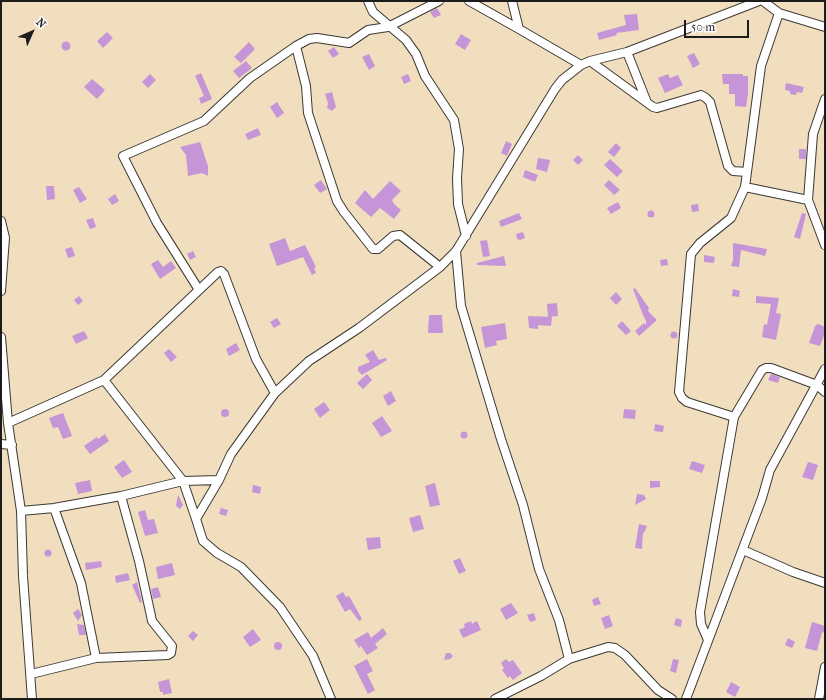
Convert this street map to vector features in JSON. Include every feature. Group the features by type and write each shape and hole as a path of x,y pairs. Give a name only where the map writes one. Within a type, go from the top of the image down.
{"street":[{"path":"368,1 374,12 388,27 406,40 416,54 425,76 454,120 459,149 457,178 458,204 466,236"},
{"path":"199,290 157,223 123,156 204,121 250,78 296,46 309,39 317,38 349,43 368,30 388,27 439,1"},
{"path":"469,1 581,65"},
{"path":"512,1 519,29"},
{"path":"196,519 219,480 231,454 275,393 310,361 359,328 440,267 456,251 555,89 562,80 581,65 590,61 627,52 759,1"},
{"path":"763,1 779,12 825,27"},
{"path":"734,417 687,402 682,398 679,392 691,254 700,243 731,218 745,187 761,66 779,12"},
{"path":"296,46 306,86 308,113 337,201 344,212 373,249 378,250 393,236 400,235 440,267"},
{"path":"627,52 646,101"},
{"path":"590,61 657,108 688,97 701,95 706,98 710,102 728,166 733,171 747,172"},
{"path":"825,99 813,134 808,200 825,245"},
{"path":"745,187 808,200"},
{"path":"1,221 4,238 1,291"},
{"path":"456,251 462,306 501,439 523,505 539,569 559,620 569,659"},
{"path":"8,423 104,380 218,272 221,271 224,274 256,358 275,393"},
{"path":"1,337 8,423 21,511 32,699"},
{"path":"708,640 701,624 700,612 734,417 762,370 766,368 771,368 817,385 825,392"},
{"path":"686,699 743,550 762,498 770,470 825,370"},
{"path":"104,380 184,481 203,541 217,554 241,567 280,607 312,656 331,699"},
{"path":"1,444 12,445"},
{"path":"21,511 54,508 121,496 184,481 219,480"},
{"path":"31,674 96,658 168,655 172,650 172,646 152,621 139,561 121,496"},
{"path":"54,508 81,583 96,658"},
{"path":"743,550 793,572 825,583"},
{"path":"495,699 535,679 569,659 608,647 616,648 625,655 658,690 672,699"},
{"path":"819,699 825,667"}],"building":[{"path":"437,8 441,15 434,18 430,12"},
{"path":"637,14 639,30 616,33 617,35 599,40 597,33 626,25 624,15"},
{"path":"107,32 113,38 103,48 97,41"},
{"path":"461,34 471,40 465,50 455,44"},
{"path":"66,41 71,46 66,51 61,46"},
{"path":"249,42 255,49 241,63 234,57"},
{"path":"334,47 339,54 333,58 328,51"},
{"path":"694,53 700,64 693,68 687,56"},
{"path":"369,54 375,66 369,70 362,57"},
{"path":"246,61 252,68 239,78 233,71"},
{"path":"201,73 212,99 201,104 199,98 204,96 195,76"},
{"path":"150,74 156,80 148,88 142,82"},
{"path":"408,74 411,81 404,84 401,77"},
{"path":"668,74 670,78 678,75 683,85 665,93 658,78"},
{"path":"722,74 743,74 743,76 748,76 746,107 735,106 735,94 729,94 729,84 723,84"},
{"path":"92,79 105,90 97,99 84,87"},
{"path":"786,83 804,87 802,93 797,92 796,95 790,94 790,91 785,90"},
{"path":"332,92 336,107 332,111 327,108 328,103 325,94"},
{"path":"277,102 284,113 277,118 270,107"},
{"path":"258,128 261,135 248,140 245,134"},
{"path":"506,141 512,144 507,156 501,153"},
{"path":"200,142 208,166 208,176 202,173 188,176 186,155 180,147"},
{"path":"616,143 621,148 614,157 608,152"},
{"path":"799,149 806,149 806,159 799,159"},
{"path":"578,155 583,160 578,165 573,160"},
{"path":"538,158 550,160 547,172 536,169"},
{"path":"610,159 623,171 617,177 604,165"},
{"path":"525,170 538,175 535,182 523,177"},
{"path":"321,180 327,189 320,193 314,185"},
{"path":"609,180 620,190 614,195 604,185"},
{"path":"390,181 401,191 392,200 401,210 394,219 380,208 371,217 355,203 365,190 373,199"},
{"path":"46,186 54,186 55,199 47,200"},
{"path":"79,187 87,199 80,203 73,190"},
{"path":"115,194 119,201 112,205 108,199"},
{"path":"618,202 621,208 611,214 607,208"},
{"path":"698,204 699,211 692,212 691,205"},
{"path":"651,210 654,211 654,217 651,218 648,217 647,214 648,211"},
{"path":"519,213 522,219 501,227 499,221"},
{"path":"802,213 806,214 800,239 794,237"},
{"path":"93,218 96,227 90,229 86,220"},
{"path":"523,232 525,238 520,240 517,239 516,234"},
{"path":"285,238 290,251 305,245 316,267 314,268 316,273 312,275 303,257 277,266 269,244"},
{"path":"487,240 490,256 483,257 480,241"},
{"path":"733,243 767,249 765,256 741,250 739,267 731,266 733,260"},
{"path":"72,247 75,256 68,258 65,249"},
{"path":"193,251 196,257 190,260 187,254"},
{"path":"704,255 715,257 714,263 704,262"},
{"path":"504,256 506,266 477,265 477,263"},
{"path":"667,259 668,265 661,266 660,260"},
{"path":"158,260 163,267 171,261 176,268 160,279 151,264"},
{"path":"635,288 649,308 648,311 657,320 639,336 635,331 644,323 646,325 646,321 633,289"},
{"path":"733,289 740,291 739,297 732,296"},
{"path":"616,292 622,299 616,305 610,298"},
{"path":"79,296 83,301 78,305 74,300"},
{"path":"756,296 779,298 776,313 781,314 776,340 762,337 764,324 767,325 771,304 756,303"},
{"path":"557,303 558,316 548,317 547,304"},
{"path":"429,315 442,315 443,333 428,333"},
{"path":"528,316 552,317 551,326 538,325 538,329 529,328"},
{"path":"277,318 281,324 274,328 270,322"},
{"path":"622,321 631,331 626,335 617,326"},
{"path":"505,323 507,339 496,341 497,345 485,348 481,327"},
{"path":"818,324 825,327 825,333 820,346 809,343 815,326"},
{"path":"84,331 88,338 76,344 72,336"},
{"path":"674,331 677,332 677,338 674,339 671,338 670,335 671,332"},
{"path":"236,343 240,350 229,356 226,349"},
{"path":"169,349 177,357 171,362 164,353"},
{"path":"373,350 379,360 386,358 387,360 362,375 358,371 358,367 370,362 365,355"},
{"path":"367,374 372,380 363,389 357,383"},
{"path":"771,374 780,377 778,383 768,380"},
{"path":"391,391 396,401 388,406 383,396"},
{"path":"324,402 330,410 320,418 314,409"},
{"path":"225,409 228,410 228,416 225,417 222,416 221,413 222,410"},
{"path":"624,409 636,410 635,419 623,418"},
{"path":"63,413 72,436 63,439 58,427 53,428 49,418"},
{"path":"382,416 392,431 381,437 372,423"},
{"path":"655,424 664,426 663,432 654,431"},
{"path":"464,431 467,432 467,438 464,439 461,438 460,435 461,432"},
{"path":"105,434 109,441 90,454 84,446 97,437 98,439"},
{"path":"124,460 132,472 122,478 114,467"},
{"path":"692,461 705,465 702,473 689,469"},
{"path":"808,462 818,465 813,480 802,477"},
{"path":"90,480 92,491 78,494 75,483"},
{"path":"650,481 660,481 660,487 650,488"},
{"path":"435,483 440,505 430,507 425,486"},
{"path":"253,485 261,487 260,494 252,492"},
{"path":"637,494 644,495 646,499 635,505"},
{"path":"178,495 183,505 180,509 176,506"},
{"path":"221,508 228,510 226,516 219,514"},
{"path":"145,510 148,520 154,519 158,533 145,536 138,512"},
{"path":"420,515 424,529 413,532 409,518"},
{"path":"639,524 647,526 644,533 643,532 642,549 635,548"},
{"path":"380,537 381,548 368,550 366,538"},
{"path":"48,549 51,550 51,556 48,557 45,556 44,553 45,550"},
{"path":"460,558 466,571 459,574 453,561"},
{"path":"101,561 102,567 86,570 85,563"},
{"path":"172,563 175,575 158,579 156,567"},
{"path":"128,573 130,580 116,583 115,576"},
{"path":"137,582 142,602 140,603 132,585"},
{"path":"158,587 161,597 153,599 151,589"},
{"path":"343,592 346,597 349,596 362,619 359,621 350,609 345,612 336,596"},
{"path":"598,597 601,604 594,606 592,600"},
{"path":"511,603 518,613 506,620 500,609"},
{"path":"78,609 82,615 78,621 73,613"},
{"path":"534,613 536,620 530,622 527,615"},
{"path":"609,615 613,626 605,629 601,618"},
{"path":"676,618 682,620 681,627 674,625"},
{"path":"471,621 472,624 477,621 481,630 463,638 459,630 465,627 464,624"},
{"path":"812,622 825,626 825,633 822,632 817,651 805,648"},
{"path":"77,624 84,625 86,635 79,635"},
{"path":"383,628 387,634 375,644 378,648 367,655 361,646 359,648 354,640 368,632 371,638"},
{"path":"253,629 261,640 250,647 243,637"},
{"path":"193,631 198,635 193,641 188,636"},
{"path":"788,638 795,642 792,648 785,645"},
{"path":"276,642 280,642 282,646 280,650 276,650 274,648 274,644"},
{"path":"446,653 450,653 453,656 450,659 444,660"},
{"path":"367,659 373,671 367,674 375,690 368,694 354,666"},
{"path":"506,659 509,662 513,660 522,673 513,680 510,676 508,678 502,670 504,668 501,663"},
{"path":"673,659 679,660 676,673 670,671"},
{"path":"169,679 172,693 163,695 163,692 160,692 158,682"},
{"path":"731,682 740,687 735,697 726,692"}]}
